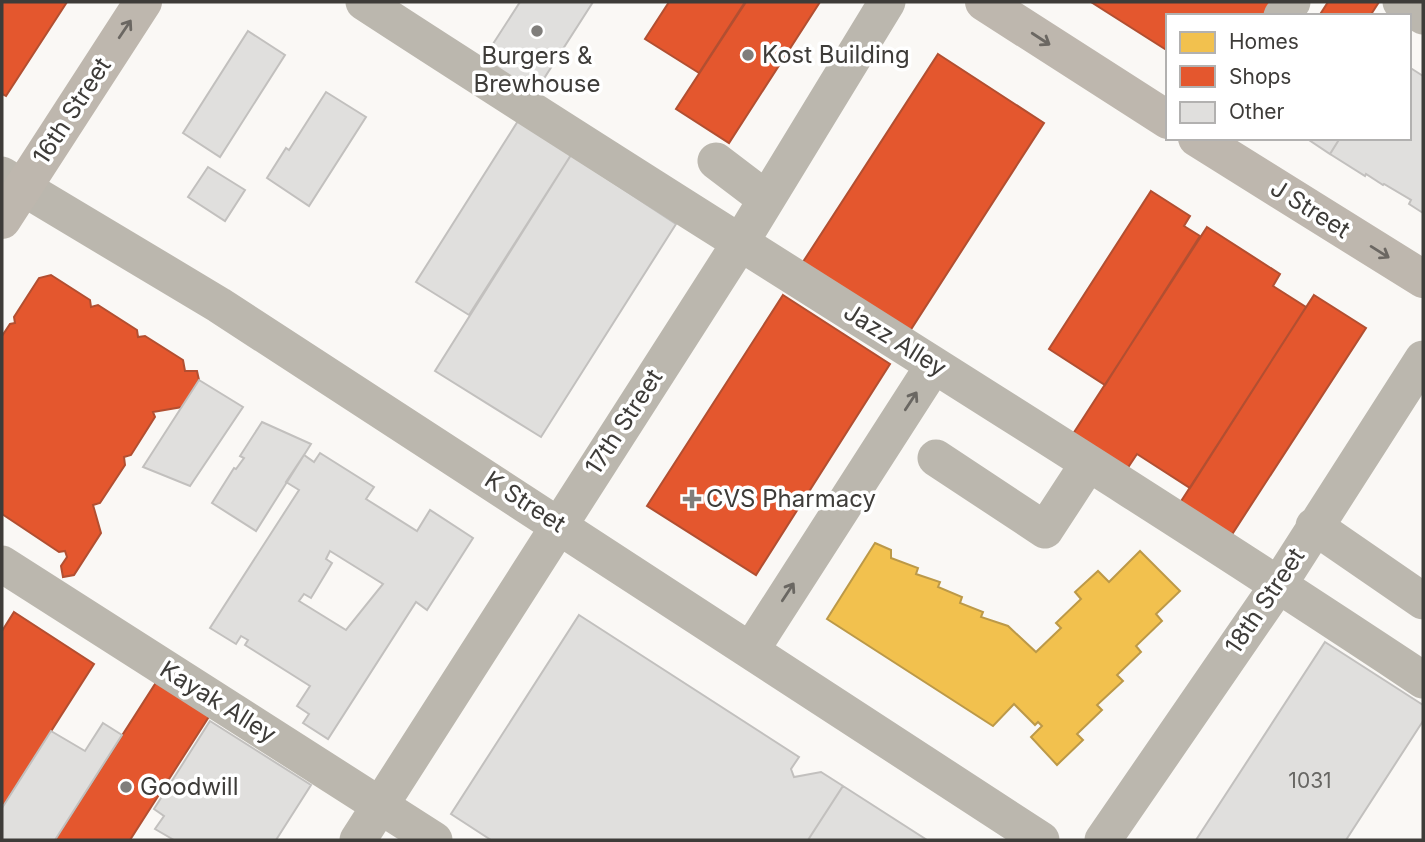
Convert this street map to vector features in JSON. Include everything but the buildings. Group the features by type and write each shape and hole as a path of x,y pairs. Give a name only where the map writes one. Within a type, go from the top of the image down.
{"main road":[{"name":"16th Street","path":"8,195 143,2"},
{"path":"984,2 1166,119"},
{"name":"J Street","path":"1201,140 1423,279"}],"street":[{"name":"Jazz Alley","path":"365,2 562,118 740,243 1279,584 1423,680"},
{"name":"17th Street","path":"358,840 740,243 887,2"},
{"path":"1401,2 1423,16"},
{"path":"716,161 766,199"},
{"name":"K Street","path":"8,195 219,306 1041,840"},
{"name":"18th Street","path":"1103,840 1279,584 1423,359"},
{"path":"751,650 934,365"},
{"path":"936,458 1045,530 1088,464"},
{"path":"1314,526 1423,601"},
{"name":"Kayak Alley","path":"2,564 434,840"}],"place":[{"name":"Burgers & Brewhouse","path":"537,31"},
{"name":"Kost Building","path":"748,55"},
{"name":"CVS Pharmacy","path":"692,499"},
{"name":"Goodwill","path":"126,787"}]}
